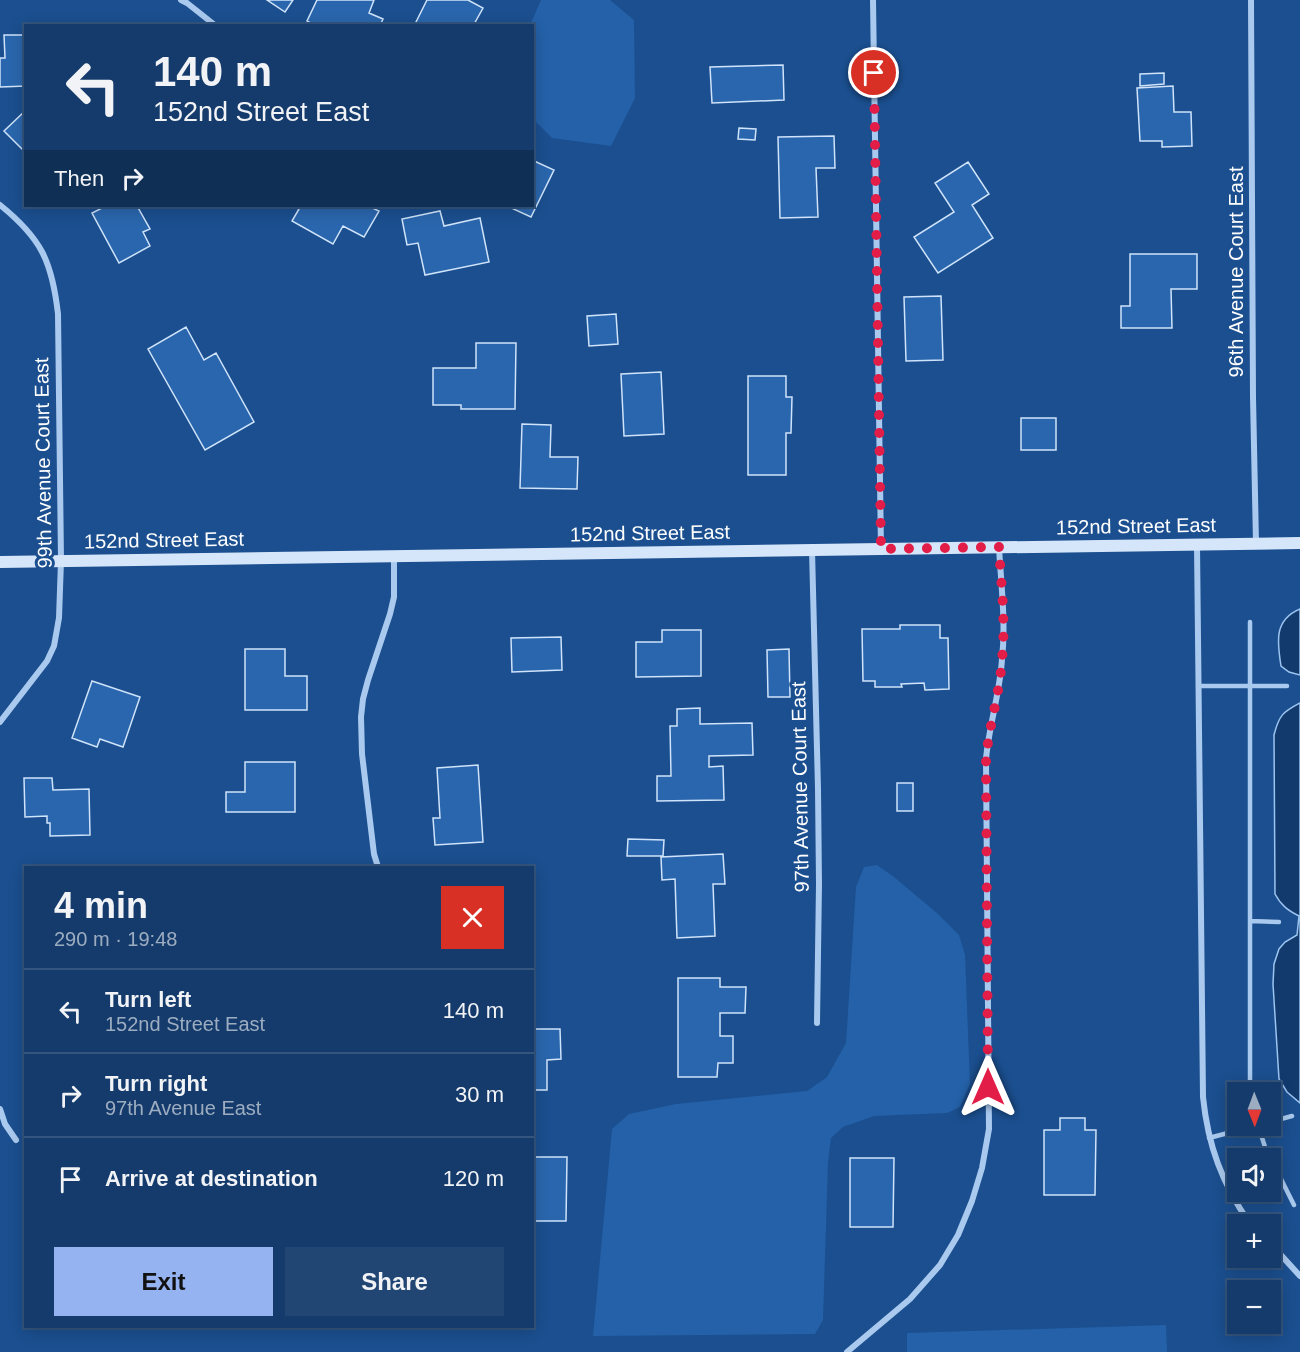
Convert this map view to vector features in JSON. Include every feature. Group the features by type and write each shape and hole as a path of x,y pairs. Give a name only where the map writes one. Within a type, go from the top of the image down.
{"main road":[{"name":"152nd Street East","path":"0,562 1300,543"}],"street":[{"path":"181,0 213,24"},
{"path":"873,0 881,549"},
{"name":"96th Avenue Court East","path":"1251,0 1256,543"},
{"name":"99th Avenue Court East","path":"0,205 36,241 50,268 55,288 58,314 61,561 59,618 54,646 47,661 0,722"},
{"path":"1197,544 1203,1097 1209,1138 1215,1158 1224,1181 1243,1214"},
{"path":"847,1352 910,1299 940,1265 958,1235 982,1168 988,1128 986,759 1002,659 1004,626 999,547"},
{"name":"97th Avenue Court East","path":"812,550 818,789 817,1023"},
{"path":"378,866 374,854 362,754 361,717 368,680 394,597 394,556"},
{"path":"0,1109 5,1124 16,1140"},
{"path":"1281,1255 1300,1276"}],"lane":[{"path":"1250,622 1250,1082"},
{"path":"1198,687 1287,686"},
{"path":"1250,921 1279,922"},
{"path":"1281,1119 1292,1116"},
{"path":"1209,1138 1227,1133"},
{"path":"1262,1136 1294,1205"}],"shaded area":[{"path":"541,0 610,0 634,20 635,98 611,146 552,138 534,120 534,24 530,24"},
{"path":"1300,609 1300,675 1289,672 1281,666 1278,640 1279,632 1286,619"},
{"path":"1300,703 1300,1103 1287,1092 1279,1079 1273,984 1274,964 1279,949 1285,942 1297,935 1299,916 1285,907 1275,894 1274,735 1278,723 1289,709"},
{"path":"877,865 938,914 959,935 965,955 970,1084 960,1107 947,1113 874,1116 843,1127 831,1138 828,1162 823,1320 815,1334 593,1336 612,1129 629,1114 676,1104 807,1091 827,1077 846,1043 856,887 864,867"},
{"path":"1166,1325 1167,1352 907,1352 907,1333"}],"building":[{"path":"267,0 293,0 285,12"},
{"path":"317,0 374,0 369,13 383,19 381,24 312,24 307,21"},
{"path":"427,0 468,0 483,8 474,24 415,24"},
{"path":"4,35 24,35 24,86 0,87 0,58 5,58"},
{"path":"783,65 784,100 712,103 710,67"},
{"path":"1164,73 1164,84 1140,86 1140,74"},
{"path":"1173,86 1174,112 1191,112 1192,146 1162,147 1162,141 1140,141 1137,88"},
{"path":"24,112 24,151 4,131"},
{"path":"739,128 756,129 755,140 738,139"},
{"path":"834,136 835,168 816,168 818,217 780,218 778,137"},
{"path":"534,161 554,170 531,217 509,207 534,207"},
{"path":"968,162 989,194 972,205 993,238 938,273 914,237 954,212 935,183"},
{"path":"104,207 138,207 150,229 143,232 150,246 119,263 92,213"},
{"path":"294,207 370,207 379,211 364,237 343,226 333,244 292,221 299,209"},
{"path":"440,211 444,226 480,218 489,262 425,275 418,243 407,245 402,219"},
{"path":"1130,254 1197,254 1197,289 1171,289 1172,328 1121,328 1121,306 1130,306"},
{"path":"941,296 943,360 906,361 904,297"},
{"path":"616,314 618,344 589,346 587,316"},
{"path":"186,327 204,360 216,353 254,422 205,450 148,349"},
{"path":"476,343 516,343 515,409 461,409 461,405 433,405 433,368 476,368"},
{"path":"661,372 664,434 624,436 621,374"},
{"path":"748,376 786,376 786,397 792,397 791,433 786,433 786,475 748,475"},
{"path":"1021,418 1056,418 1056,450 1021,450"},
{"path":"522,424 551,425 550,457 578,457 577,489 520,488"},
{"path":"900,625 940,625 940,638 948,638 949,689 925,690 924,683 901,684 902,687 875,687 875,681 863,681 862,629 900,629"},
{"path":"662,630 701,630 701,676 636,677 636,642 662,642"},
{"path":"561,637 562,670 512,672 511,638"},
{"path":"245,649 285,649 285,676 307,676 307,710 245,710"},
{"path":"789,649 790,697 768,697 767,650"},
{"path":"92,681 140,697 123,747 100,739 97,747 72,738"},
{"path":"700,708 700,724 752,723 753,755 709,756 709,767 723,766 724,800 657,801 657,776 671,776 670,726 677,726 677,709"},
{"path":"245,762 295,762 295,812 226,812 226,792 245,792"},
{"path":"478,765 483,842 435,845 433,818 440,818 437,768"},
{"path":"24,778 52,778 53,790 89,789 90,835 50,836 50,823 47,823 47,816 25,817"},
{"path":"897,783 913,783 913,811 897,811"},
{"path":"628,839 664,840 663,856 627,856"},
{"path":"723,854 725,884 713,884 715,936 677,938 675,879 662,880 661,857"},
{"path":"678,978 720,978 720,987 746,987 745,1013 720,1013 720,1036 733,1036 733,1063 718,1063 717,1077 678,1077"},
{"path":"534,1029 560,1029 561,1059 547,1060 547,1090 534,1090"},
{"path":"1060,1118 1085,1118 1085,1130 1096,1130 1095,1195 1044,1195 1044,1130 1060,1130"},
{"path":"534,1157 567,1157 566,1221 534,1221"},
{"path":"850,1158 894,1158 893,1227 850,1227"}],"route":[{"path":"874,73 881,549 999,547 1004,626 1002,659 986,759 988,1087"}]}
